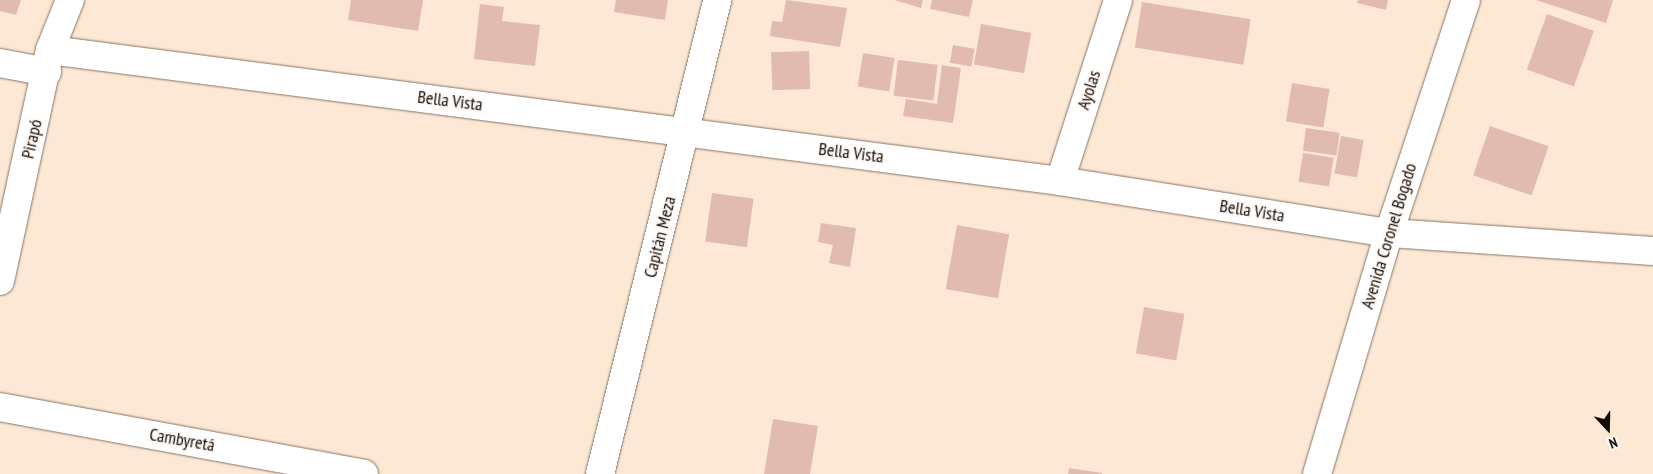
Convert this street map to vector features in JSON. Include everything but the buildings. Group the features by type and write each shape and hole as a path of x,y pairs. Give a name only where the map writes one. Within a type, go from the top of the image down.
{"street":[{"name":"Pirapó","path":"0,281 48,61 70,0"},
{"name":"Capitán Meza","path":"600,474 717,0"},
{"name":"Ayolas","path":"1060,181 1118,0"},
{"name":"Avenida Coronel Bogado","path":"1317,474 1389,233 1466,0"},
{"name":"Bella Vista","path":"0,63 48,61 686,131 1060,181 1389,233 1653,251"},
{"name":"Cambyretá","path":"0,407 364,474"}]}
